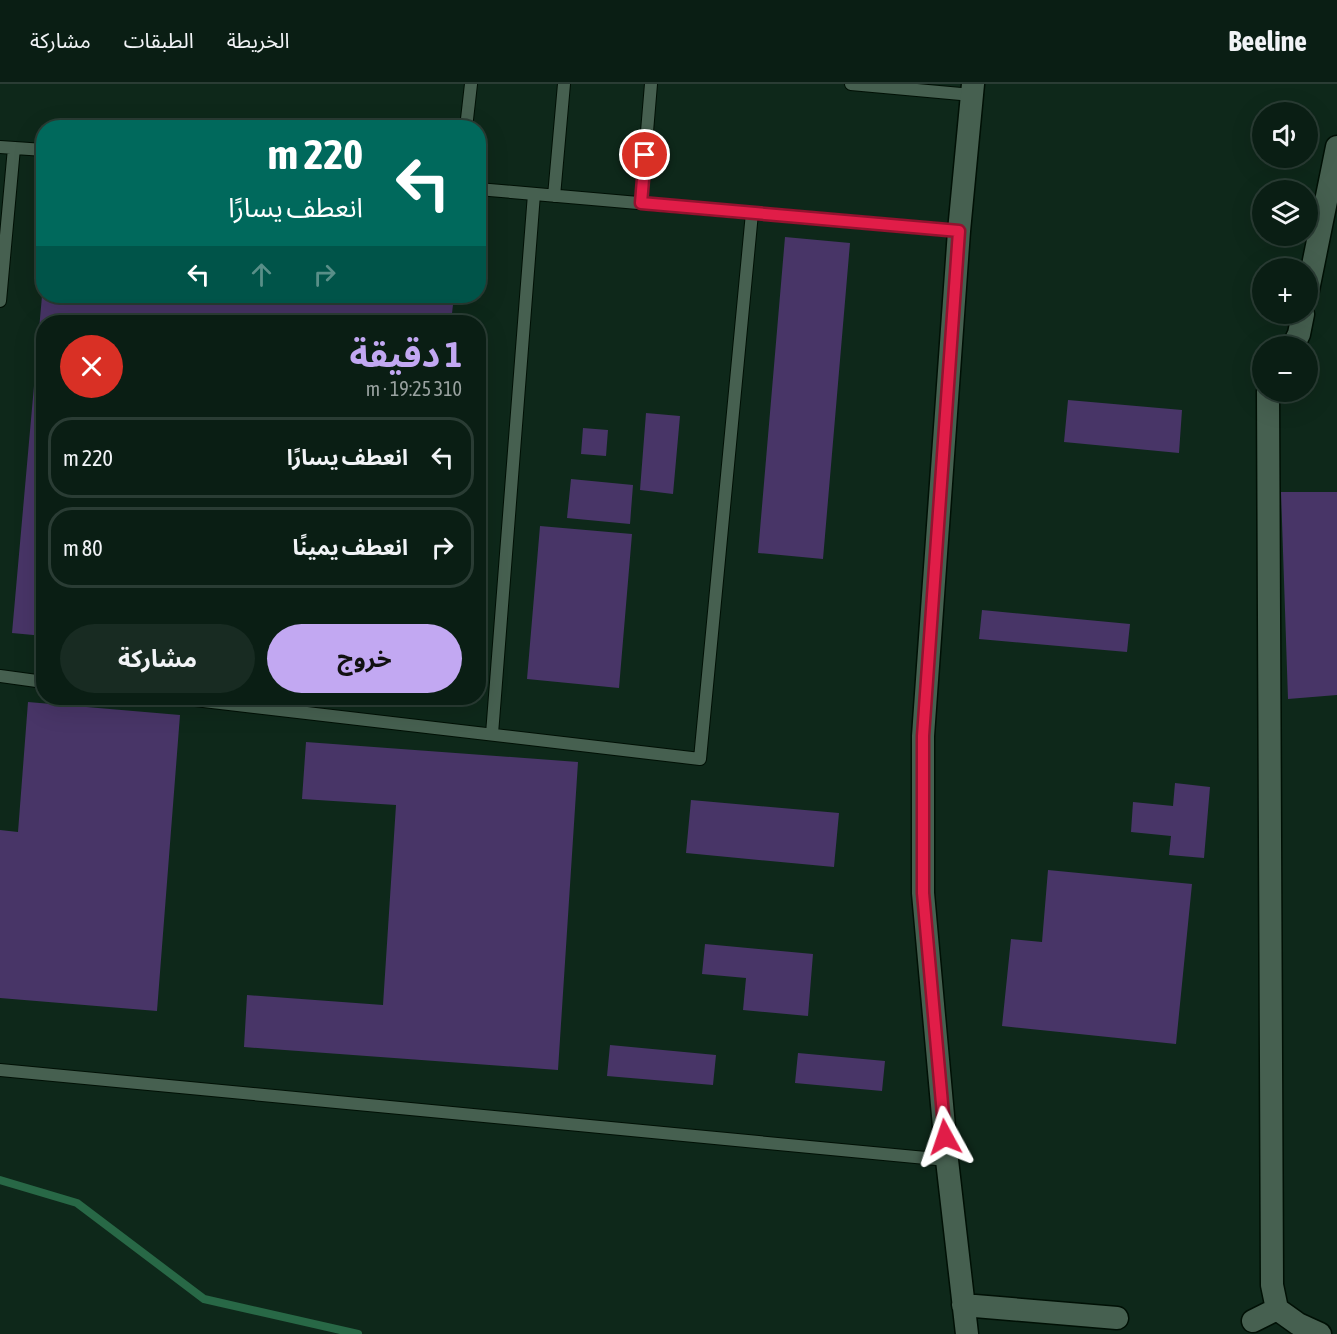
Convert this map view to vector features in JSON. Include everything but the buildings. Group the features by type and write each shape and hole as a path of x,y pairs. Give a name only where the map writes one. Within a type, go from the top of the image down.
{"street":[{"path":"967,1334 947,1160 923,893 923,736 959,231 972,90"},
{"path":"1314,258 1337,147"},
{"path":"1268,402 1272,1286 1277,1309 1298,1324 1320,1334"},
{"path":"963,1305 1117,1318"},
{"path":"1253,1321 1277,1309"}],"lane":[{"path":"467,120 471,84"},
{"path":"554,196 564,84"},
{"path":"641,203 651,84"},
{"path":"851,84 972,90"},
{"path":"0,147 36,149"},
{"path":"0,302 14,148"},
{"path":"486,190 959,231"},
{"path":"492,734 534,194"},
{"path":"239,705 700,759 752,213"},
{"path":"0,676 36,681"},
{"path":"0,1070 947,1160"}],"waterway":[{"path":"0,1180 77,1203 204,1299 358,1334"}],"route":[{"path":"645,155 641,203 959,231 923,736 923,893 945,1137"}]}
